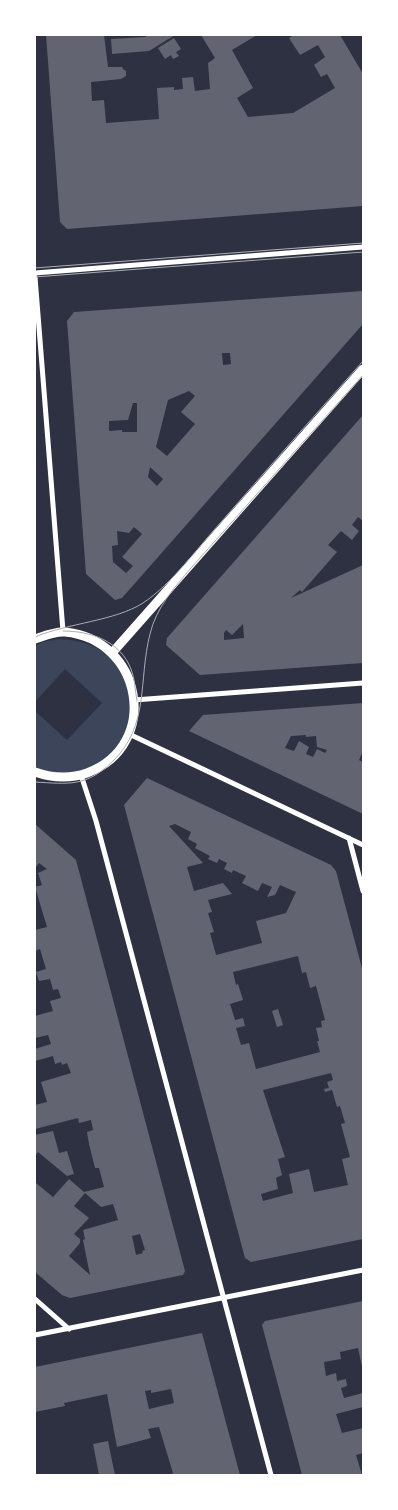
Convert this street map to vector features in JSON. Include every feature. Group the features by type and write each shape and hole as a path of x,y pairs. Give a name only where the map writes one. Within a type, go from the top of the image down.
{"street":[{"path":"35,273 363,247"},
{"path":"35,277 64,631"},
{"path":"112,653 363,369"},
{"path":"35,639 64,631 90,639 112,653 128,674 134,700 133,718 129,734 122,746 109,760 94,770 81,775 55,777 35,772"},
{"path":"134,700 363,683"},
{"path":"129,734 363,845"},
{"path":"81,775 96,821 271,1475"},
{"path":"349,838 363,891"},
{"path":"35,1335 363,1270"},
{"path":"35,1299 69,1329"}],"shaded area":[{"path":"59,639 72,640 94,646 111,658 118,667 128,689 130,704 126,732 110,756 84,770 68,774 52,773 35,767 35,711 67,740 102,703 65,669 35,702 35,646 43,642"}],"building":[{"path":"46,35 104,35 108,67 122,67 126,71 126,76 121,79 91,82 92,101 104,100 106,123 159,119 157,88 174,87 174,90 183,89 182,78 193,77 195,91 210,89 208,63 215,58 201,35 257,35 232,50 253,88 237,98 248,117 293,113 335,88 327,74 321,77 314,65 325,57 318,45 300,55 289,38 294,35 340,35 363,74 363,206 67,229 60,222"},
{"path":"148,35 175,35 149,51 112,54 111,39 145,37"},
{"path":"174,38 181,49 176,52 179,56 173,59 171,55 165,59 158,48"},
{"path":"363,291 363,324 122,598 115,600 86,574 67,321 74,312","holes":["222,353 230,353 231,364 223,365","189,391 195,396 181,412 195,424 167,456 156,447 168,400","133,403 137,403 137,432 109,431 109,421 128,420","150,467 163,479 157,486 148,477","134,527 142,534 122,557 133,566 126,573 113,562 112,546 118,545 117,531 129,533"]},
{"path":"363,415 363,521 358,517 352,525 359,531 352,540 341,531 328,545 337,552 302,592 300,590 291,598 363,565 363,663 200,675 166,645 167,638","holes":["243,624 244,638 224,640 224,633 226,630 232,635"]},
{"path":"363,703 363,751 359,760 363,762 363,814 189,731 203,715","holes":["306,735 306,737 316,736 317,747 327,750 325,753 317,749 313,757 306,754 309,747 299,741 294,751 285,748 291,736"]},
{"path":"147,778 331,865 336,871 363,972 363,1239 251,1262 245,1258 124,805","holes":["175,824 191,832 188,839 197,844 195,848 210,856 208,859 217,863 219,859 227,863 224,869 232,873 233,870 246,876 242,883 258,891 262,883 272,887 267,897 275,895 280,885 296,892 286,913 256,921 262,943 216,955 210,933 214,932 208,913 212,912 208,900 232,894 223,883 194,891 187,867 203,863 169,826","298,956 302,973 306,972 310,988 316,986 325,1020 321,1021 322,1027 316,1028 320,1052 256,1069 249,1043 241,1045 236,1028 245,1026 243,1018 235,1020 230,1004 243,1000 238,984 236,985 233,972","331,1073 333,1080 327,1082 329,1088 324,1089 325,1092 332,1090 337,1107 340,1106 345,1123 341,1124 350,1157 342,1159 348,1185 314,1192 309,1169 289,1174 293,1193 263,1201 261,1194 278,1189 276,1178 282,1175 278,1159 285,1157 263,1090"]},
{"path":"35,824 76,860 185,1271 183,1275 70,1298 62,1295 35,1272 36,1183 53,1197 69,1179 84,1192 104,1187 99,1168 95,1168 89,1144 87,1132 93,1130 91,1120 79,1123 78,1118 35,1129 35,1105 47,1102 41,1082 71,1073 67,1063 62,1065 61,1062 55,1064 53,1056 35,1061 35,1049 51,1044 48,1035 35,1038 35,1016 53,1011 50,1001 61,998 58,989 53,990 50,979 39,981 36,972 46,969 40,949 35,951 35,930 47,927 35,887 42,885 38,873 47,869 39,863 35,868","holes":["85,1193 101,1207 113,1204 118,1220 83,1230 85,1239 83,1240 90,1275 69,1256 80,1243 80,1239 74,1234 89,1218 74,1206","140,1234 145,1250 142,1251 143,1253 136,1255 132,1236"]},
{"path":"278,1009 283,1025 277,1027 272,1011"},
{"path":"53,1131 59,1153 67,1151 74,1174 67,1176 38,1152 35,1156 35,1135"},
{"path":"363,1301 363,1371 358,1348 340,1352 341,1359 324,1362 326,1376 336,1373 337,1381 346,1379 347,1386 341,1388 344,1398 363,1393 363,1407 336,1414 342,1433 363,1428 363,1453 356,1455 362,1475 302,1475 262,1325 265,1321"},
{"path":"202,1333 240,1475 170,1475 173,1473 159,1427 148,1429 151,1438 117,1447 107,1394 64,1403 65,1406 35,1412 35,1367","holes":["171,1389 174,1403 149,1409 145,1391 151,1390 151,1393"]},
{"path":"108,1441 115,1475 99,1475 93,1444"}],"tram line":[{"path":"35,268 363,243"},
{"path":"35,277 363,252"},
{"path":"35,637 62,628 119,614 132,609 154,595 185,564 363,361"},
{"path":"35,782 67,783 85,780 103,770 124,748 138,718 150,634 166,599 191,568 363,375"},
{"path":"63,631 74,631 94,636 120,651 131,669 137,701"}]}
